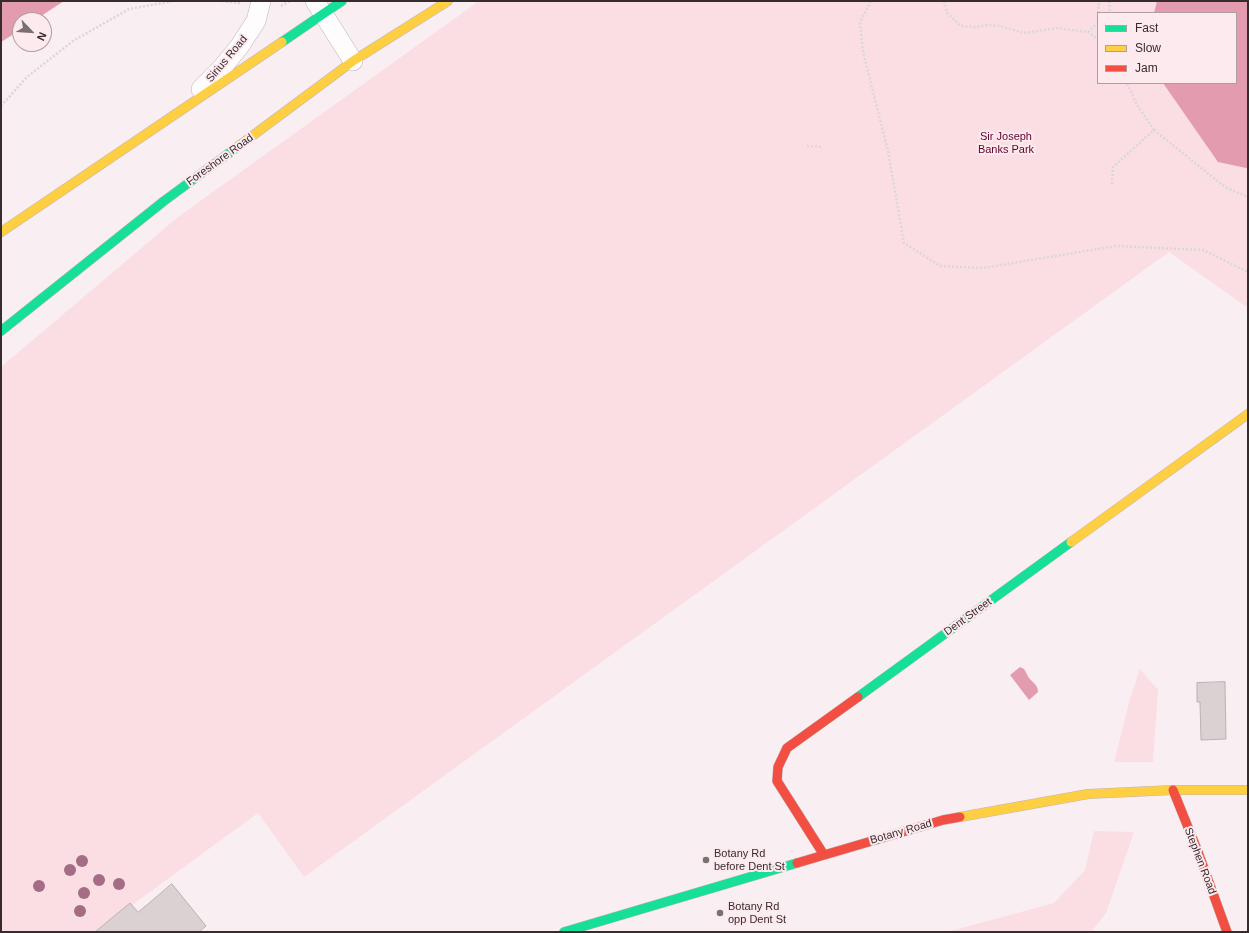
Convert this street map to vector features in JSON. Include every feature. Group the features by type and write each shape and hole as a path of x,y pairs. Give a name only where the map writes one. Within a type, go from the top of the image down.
{"main road":[{"path":"1,232 180,110 319,7 342,1"},
{"name":"Foreshore Road","path":"1,331 164,201 353,62 448,1"},
{"name":"Dent Street","path":"824,854 777,781 778,767 788,748 1248,414"},
{"name":"Botany Road","path":"564,932 943,820 1088,794 1173,790 1248,790"},
{"name":"Stephen Road","path":"1173,790 1198,852 1227,932"}],"street":[{"name":"Sirius Road","path":"180,110 221,69 239,48 256,21 261,1"},
{"path":"319,7 353,62"}],"path":[{"path":"1,106 27,77 73,41 129,10 174,1"},
{"path":"222,1 239,3"},
{"path":"282,6 290,1"},
{"path":"871,1 860,22 863,52 888,151 904,243 940,266 983,268 1116,246 1203,250 1248,272"},
{"path":"944,1 947,13 961,26 976,27 988,25 1024,33 1057,28 1088,32 1097,38"},
{"path":"1098,12 1099,1"},
{"path":"1109,1 1110,12"},
{"path":"1088,32 1097,24"},
{"path":"1127,84 1137,105 1154,130 1225,187 1248,197"},
{"path":"1112,184 1113,167 1154,130"},
{"path":"808,146 823,147"}],"green space":[{"name":"Sir Joseph Banks Park","path":"479,1 1248,1 1248,308 1169,252 304,877 258,813 95,932 1,932 1,367 178,217"},
{"path":"1140,669 1158,690 1153,762 1114,762 1130,699"},
{"path":"1094,831 1134,832 1106,913 1091,932 947,932 1054,903 1085,870"}],"shaded area":[{"path":"1,1 64,1 47,12 12,12 12,35 1,42"},
{"path":"1157,1 1248,1 1248,167 1246,168 1218,162 1164,84 1237,84 1237,12 1154,12"},
{"path":"1020,667 1024,669 1038,690 1038,692 1029,700 1010,675"}],"building":[{"path":"1225,682 1226,739 1201,740 1200,702 1197,702 1197,683"},
{"path":"172,884 206,926 199,932 95,932 130,903 138,912"}],"traffic: fast":[{"path":"282,42 342,1"},
{"path":"1,331 164,201 240,145"},
{"path":"858,697 1071,542"},
{"path":"564,932 797,863"}],"traffic: slow":[{"path":"240,145 353,61 448,1"},
{"path":"1,232 282,42"},
{"path":"1071,542 1248,414"},
{"path":"960,817 1088,794 1173,790 1248,790"}],"traffic: jam":[{"path":"824,855 777,781 778,767 787,748 858,697"},
{"path":"1173,790 1198,852 1227,932"},
{"path":"797,863 943,820 960,817"}],"place":[{"name":"Botany Rd before Dent St","path":"706,860"},
{"name":"Botany Rd opp Dent St","path":"720,913"}]}
